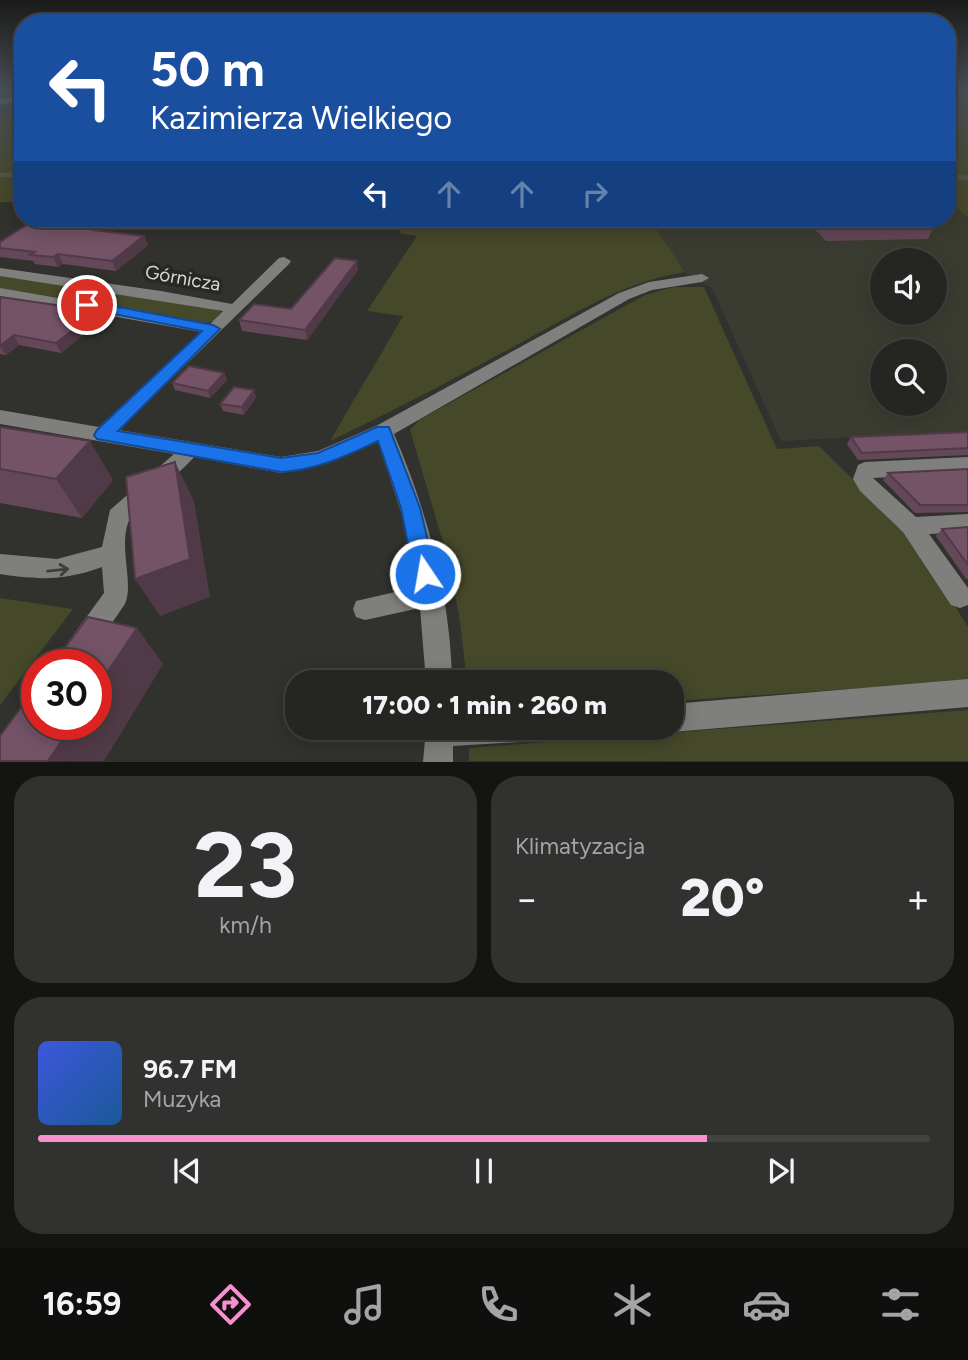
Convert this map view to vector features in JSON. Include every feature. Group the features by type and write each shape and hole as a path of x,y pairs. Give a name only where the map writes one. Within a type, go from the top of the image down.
{"street":[{"name":"Górnicza","path":"103,435 284,261"},
{"name":"Górnicza","path":"0,272 161,295 234,309"},
{"path":"0,417 188,451 281,465 302,464 323,458 383,431 624,296 649,286 702,278"},
{"path":"0,292 213,329"},
{"path":"383,431 411,508 429,595 439,670"},
{"path":"79,649 117,596 113,553 118,516 188,451"},
{"path":"965,601 911,526 863,479 865,470 968,465"},
{"path":"911,526 968,523"},
{"path":"0,564 49,572 76,568 113,553"},
{"path":"365,609 429,595"},
{"path":"684,717 968,693"},
{"path":"438,761 439,740"}],"shaded area":[{"path":"956,197 968,206 968,431 781,441 712,288 685,272 656,228 956,228"}],"green space":[{"path":"0,126 14,126 14,202 0,202"},
{"path":"956,126 968,126 968,217 956,207"},
{"path":"398,228 656,228 685,272 618,292 330,441 403,316 367,311 417,236 401,234"},
{"path":"0,275 217,309 221,312 213,321 205,323 0,289"},
{"path":"674,287 704,287 777,449 819,446 897,523 947,593 968,627 968,681 684,700 684,670 466,670 459,614 445,549 410,430 419,420 645,295"},
{"path":"0,598 73,609 43,649 21,649 21,677 0,705"},
{"path":"968,710 968,761 469,761 469,748 574,740 684,740 684,732"}],"building":[{"path":"22,228 96,228 93,230 144,236 112,261 58,254 53,257 30,255 35,252 0,248 0,242"},
{"path":"335,258 357,261 305,330 239,320 254,304 291,309"},
{"path":"0,297 97,311 56,343 14,335 0,346"},
{"path":"189,366 224,373 208,391 172,383"},
{"path":"234,387 254,390 242,407 220,404"},
{"path":"0,427 90,441 56,479 0,469"},
{"path":"968,432 968,448 862,453 851,437"},
{"path":"175,462 190,559 135,579 126,477"},
{"path":"968,469 968,505 920,505 888,473"},
{"path":"968,527 968,565 942,529"},
{"path":"88,617 137,628 112,665 112,649 64,649"},
{"path":"21,708 21,740 62,740 48,761 0,761 0,736"}],"waterway":[{"path":"0,175 14,175"},
{"path":"956,176 968,178"}],"route":[{"path":"87,305 213,329 103,435 281,465 302,464 323,458 383,431 411,508 425,574"}]}
